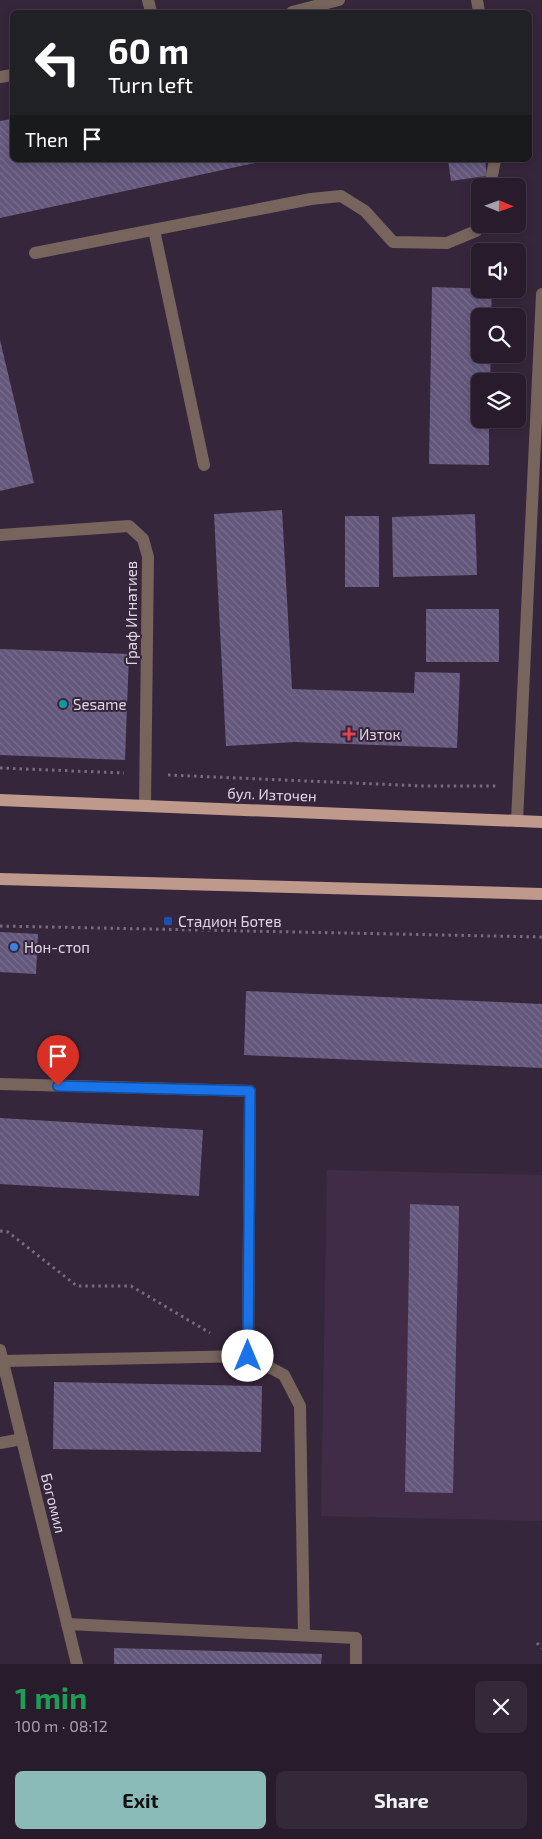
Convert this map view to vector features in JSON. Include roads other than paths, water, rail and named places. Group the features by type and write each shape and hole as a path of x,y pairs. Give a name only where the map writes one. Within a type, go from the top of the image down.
{"main road":[{"name":"бул. Източен","path":"0,800 542,822"},
{"path":"0,879 542,894"}],"street":[{"path":"300,10 340,0"},
{"path":"492,178 496,162"},
{"path":"35,253 311,199 341,196 366,211 393,242 447,244 472,233"},
{"path":"154,230 204,465"},
{"path":"517,821 542,294"},
{"name":"Граф Игнатиев","path":"0,535 129,526 143,539 148,557 145,805"},
{"path":"0,1084 250,1091 248,1356"},
{"path":"1,1356 248,1356 284,1375 300,1406 304,1635"},
{"name":"Богомил","path":"1,1356 77,1664"},
{"path":"0,1444 22,1439"},
{"path":"67,1624 356,1638 356,1664"}],"place":[{"name":"Sesame","path":"63,704"},
{"name":"Изток","path":"349,734"},
{"name":"Стадион Ботев","path":"168,921"},
{"name":"Нон-стоп","path":"14,947"}]}
